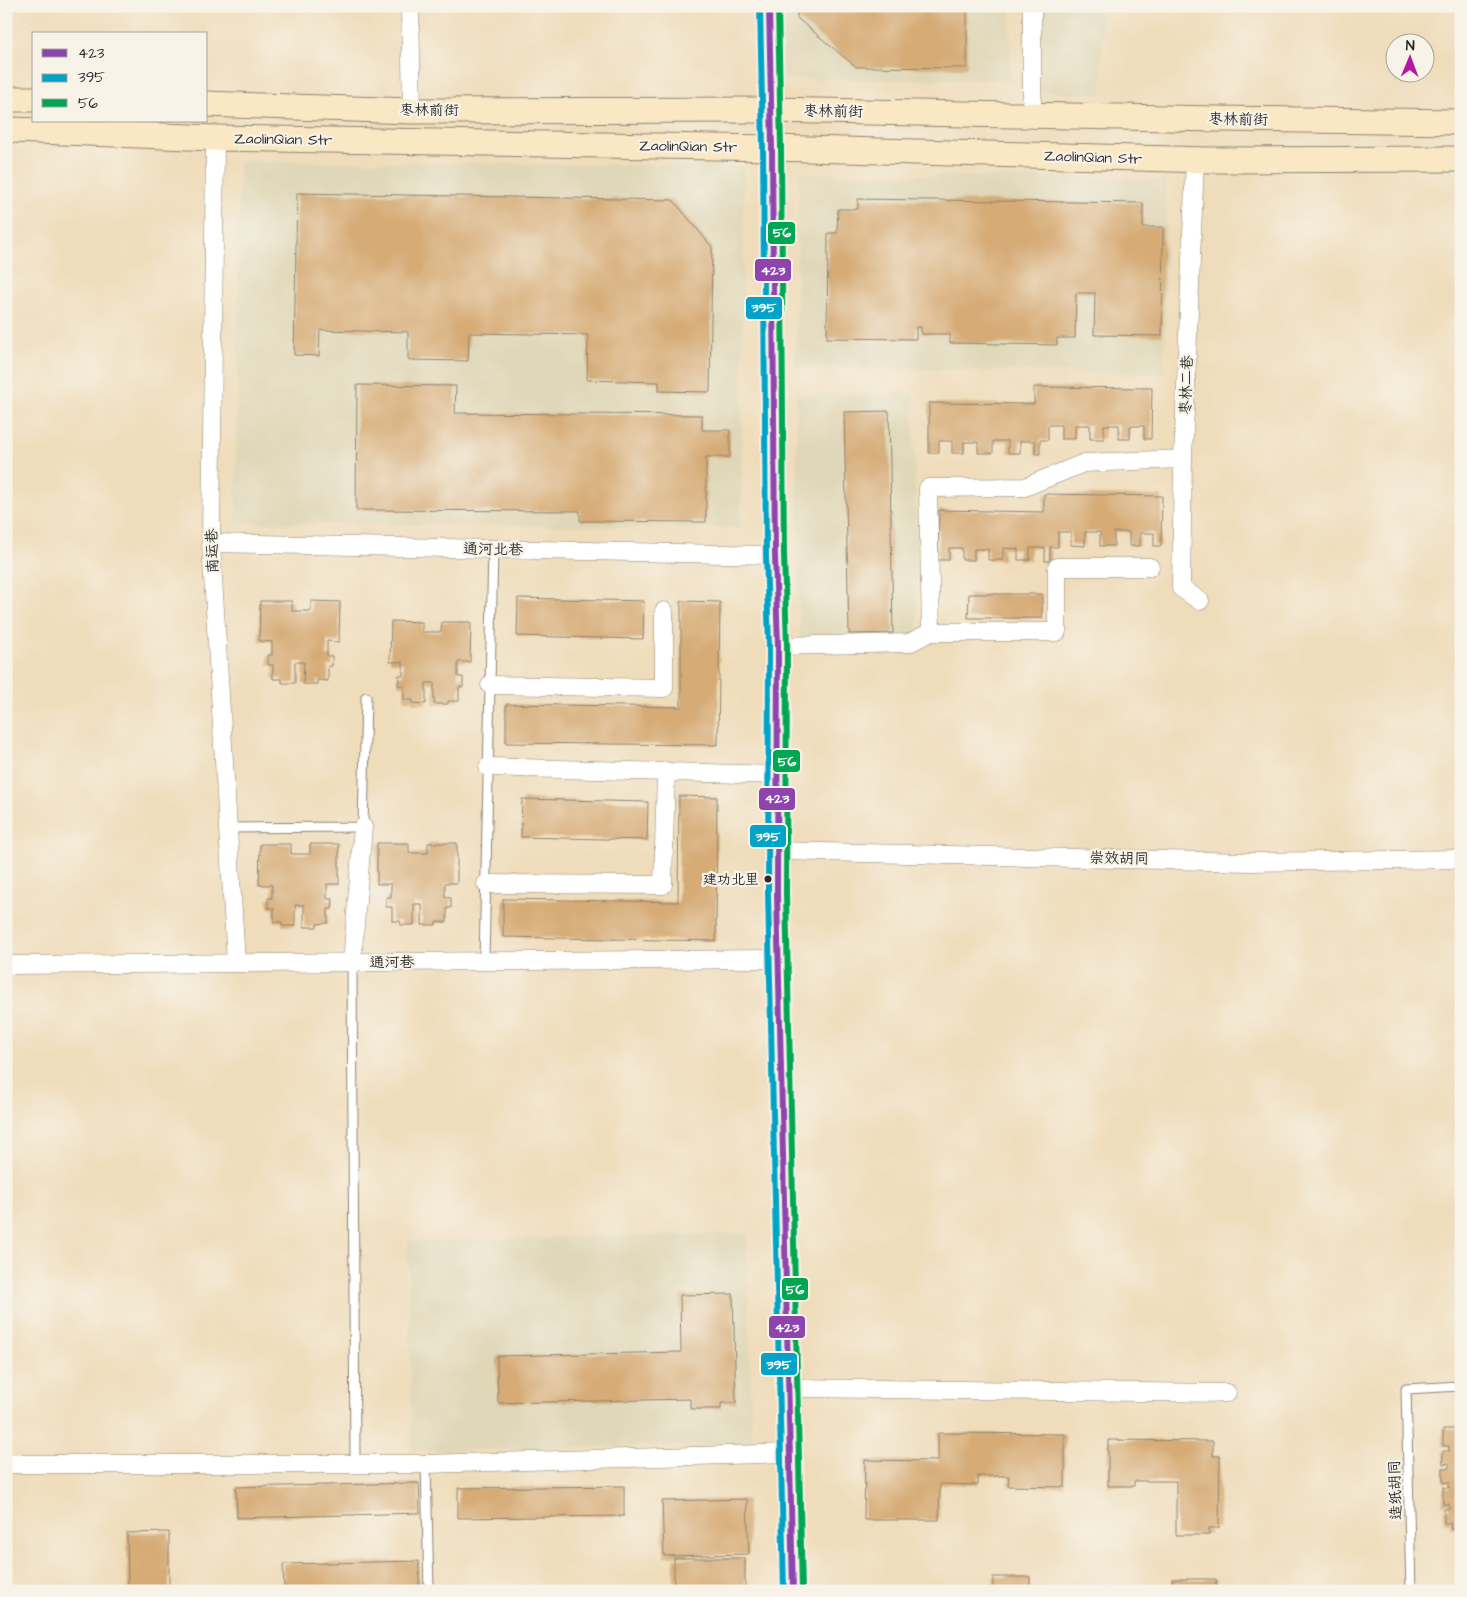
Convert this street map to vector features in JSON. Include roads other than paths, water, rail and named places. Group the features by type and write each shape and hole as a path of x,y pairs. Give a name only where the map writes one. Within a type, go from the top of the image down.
{"main road":[{"path":"6,99 32,99"},
{"name":"枣林前街","path":"208,104 412,111 772,110 1461,122"},
{"name":"ZaolinQian Str","path":"6,128 12,130 215,138 772,148 1195,160 1461,159"}],"street":[{"path":"410,6 412,111"},
{"path":"769,6 772,110 775,555 778,646 779,959 794,1591"},
{"path":"1032,6 1032,116"},
{"name":"南运巷","path":"215,138 211,543 236,963"},
{"name":"枣林二巷","path":"1195,160 1183,459 1181,588 1200,601"},
{"path":"931,632 928,488 1025,487 1084,463 1183,459"},
{"name":"通河北巷","path":"211,543 775,555"},
{"path":"778,646 909,643 931,632 1057,632 1057,567 1150,567"},
{"path":"490,685 664,688 664,611"},
{"path":"488,767 779,775"},
{"path":"486,884 663,885 666,771"},
{"path":"352,962 363,828"},
{"name":"崇效胡同","path":"778,851 1251,862 1461,859"},
{"name":"通河巷","path":"6,965 779,959"},
{"path":"789,1388 1227,1392"},
{"path":"6,1464 355,1462 426,1464 791,1454"}],"lane":[{"path":"484,961 493,549"},
{"path":"228,828 363,828 366,697"},
{"path":"352,962 355,1462"},
{"name":"造纸胡同","path":"1411,1591 1406,1389 1461,1386"},
{"path":"426,1464 429,1591"}],"place":[{"name":"建功北里","path":"768,879"}]}
